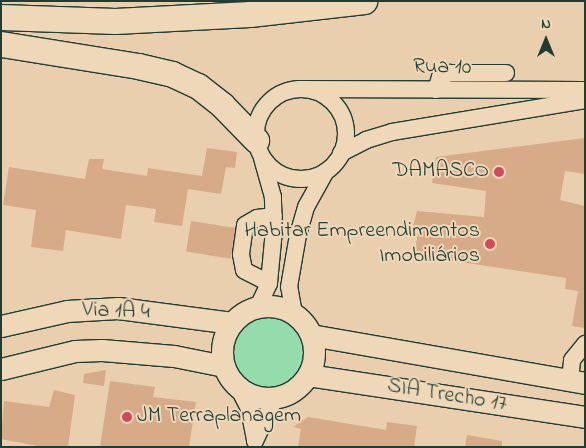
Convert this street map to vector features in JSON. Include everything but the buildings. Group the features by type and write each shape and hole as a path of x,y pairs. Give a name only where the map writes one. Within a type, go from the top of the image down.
{"highway":[{"path":"1,17 125,20 250,14 364,1"},
{"path":"1,44 138,66 172,74 198,86 222,105 259,148"}],"main road":[{"path":"271,306 294,314 311,335 314,357 308,375 288,394 275,398 250,394 238,387 224,366 223,343 232,323 244,313 258,307 271,306"},
{"name":"Via 1A 4","path":"1,326 67,311 118,308 232,323"},
{"name":"SIA Trecho 17","path":"311,335 579,382"},
{"name":"Via 1A 4","path":"1,369 75,351 102,350 174,356 224,366"},
{"name":"SIA Trecho 17","path":"308,375 583,417"},
{"path":"579,382 583,417"}],"street":[{"path":"436,90 440,77 450,73 506,73"},
{"path":"258,307 269,283 274,216 273,197 259,148 256,125 262,111 278,96 298,89 314,91 328,98 338,109 344,123 346,138 341,153 326,171 306,207 298,235 289,287 294,314"},
{"name":"Rua 10","path":"298,89 585,90"},
{"path":"341,153 366,140 392,132 585,100"},
{"path":"259,148 271,167 290,177 312,177 326,171"},
{"path":"269,283 244,270 241,254 245,225 257,218 274,216"},
{"path":"579,382 581,352"},
{"path":"238,387 249,409 255,443"},
{"path":"255,443 275,398"}],"green space":[{"path":"269,312 284,315 297,324 306,337 309,352 306,367 297,380 284,389 269,392 254,389 241,380 232,367 229,352 232,337 241,324 254,315"}],"place":[{"name":"DAMASCO","path":"499,172"},
{"name":"Habitar Empreendimentos Imobiliários","path":"490,244"},
{"name":"JM Terraplanagem","path":"127,417"}]}
